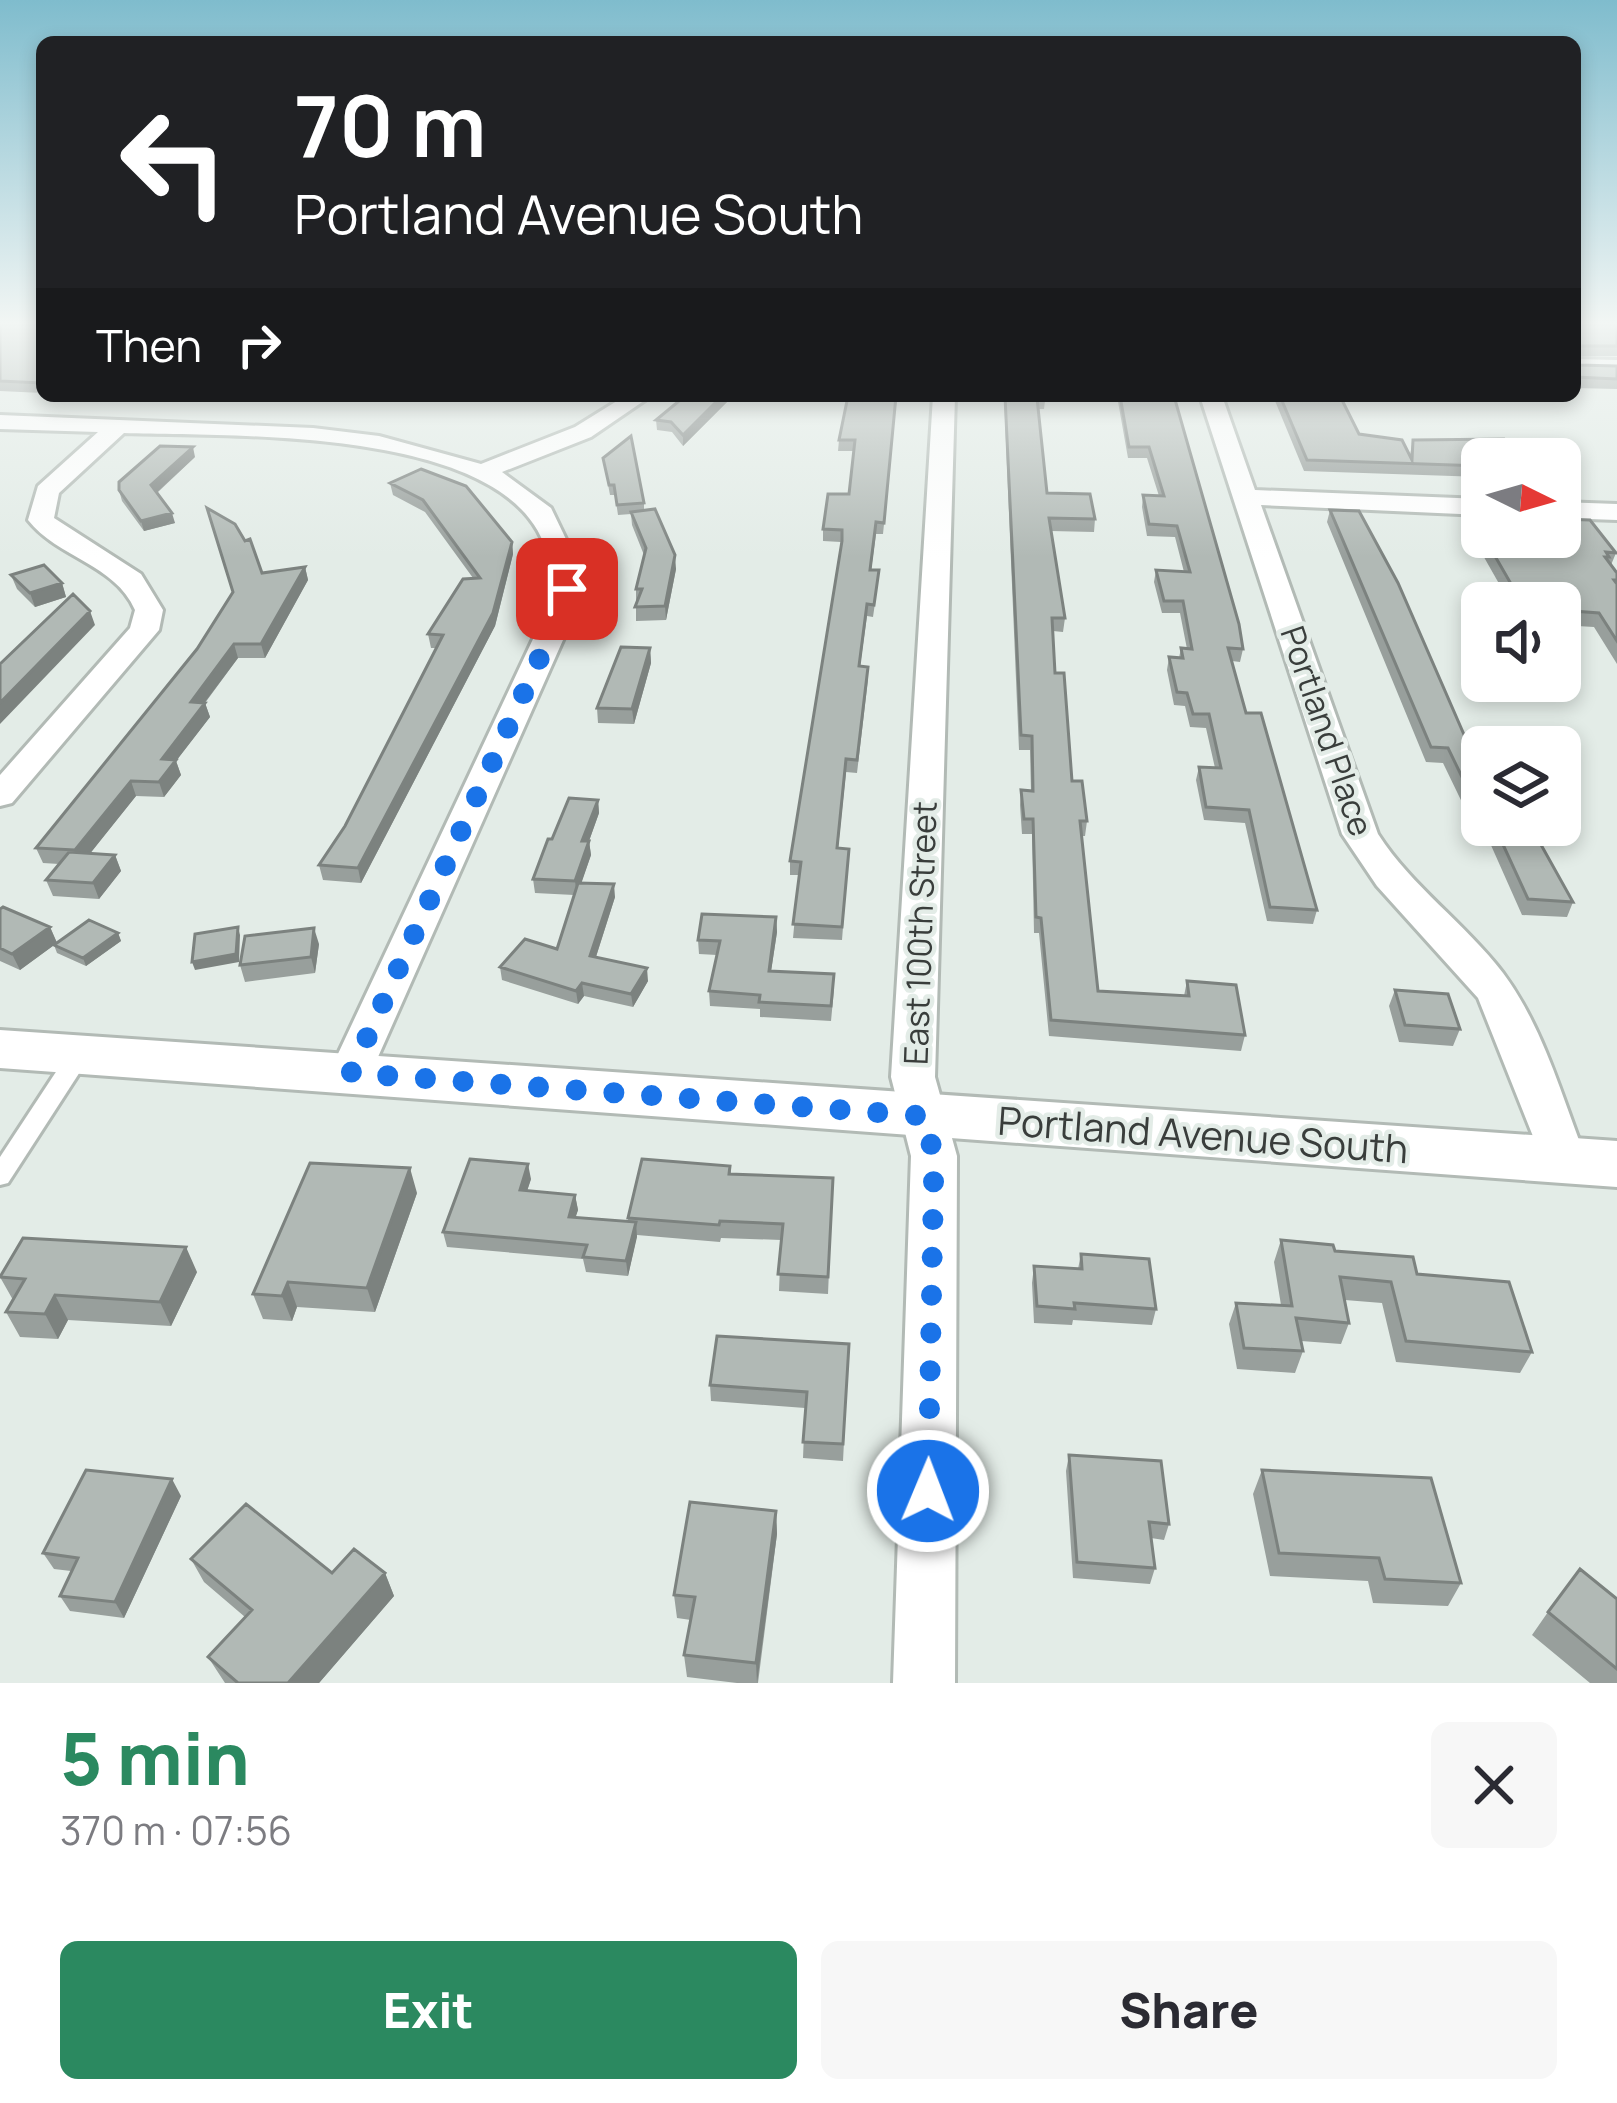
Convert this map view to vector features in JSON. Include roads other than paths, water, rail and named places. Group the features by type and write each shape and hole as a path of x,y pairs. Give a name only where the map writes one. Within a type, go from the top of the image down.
{"street":[{"path":"481,472 583,432 630,402"},
{"name":"East 100th Street","path":"924,1683 934,1156 913,1077 944,402"},
{"name":"Portland Place","path":"1213,402 1360,834 1402,896 1469,958 1495,992 1590,1162"},
{"path":"0,422 334,436 415,449 481,472 526,500 557,534 567,589 556,622 351,1073"},
{"path":"0,796 144,630 149,610 134,579 52,532 41,520 47,491 118,426"},
{"path":"1246,497 1461,506"},
{"path":"1581,511 1617,512"},
{"name":"Portland Avenue South","path":"0,1049 1590,1162"}],"lane":[{"path":"0,1176 79,1055"}]}
